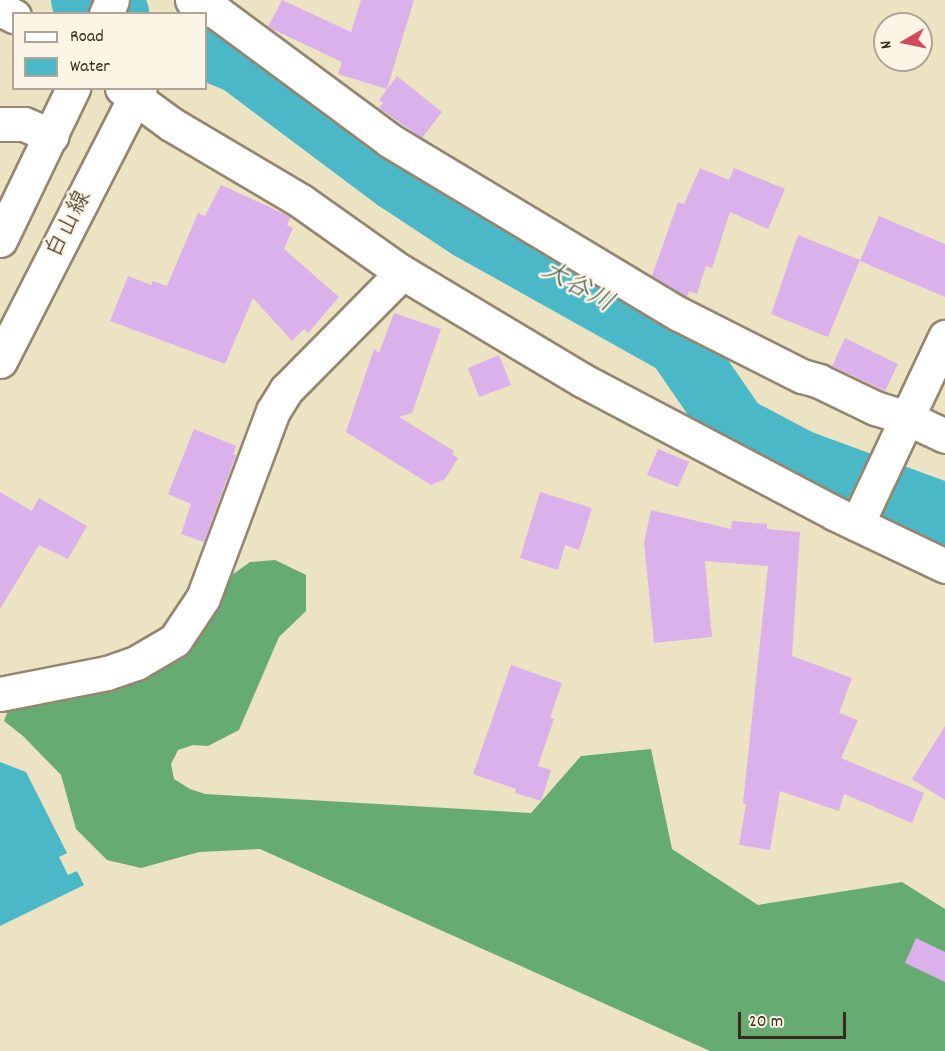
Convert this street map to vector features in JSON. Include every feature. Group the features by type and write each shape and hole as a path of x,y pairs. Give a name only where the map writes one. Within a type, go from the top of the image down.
{"street":[{"path":"180,4 219,14 389,140 679,314 802,376 819,381 875,408 904,425 945,436"},
{"path":"0,240 72,90"},
{"path":"132,92 301,201 400,271 582,380 860,517 945,566"},
{"name":"白山線","path":"0,361 132,92"},
{"path":"0,124 24,124 52,136"},
{"path":"0,694 107,673 136,663 175,640 203,598 273,411 286,390 391,284 400,271"},
{"path":"860,517 945,337"}],"green space":[{"path":"275,560 306,575 306,611 279,637 239,730 208,746 193,745 178,750 171,764 174,779 190,789 205,794 531,813 581,756 651,749 672,849 758,905 902,882 945,909 945,1051 710,1051 260,849 199,852 141,868 107,860 76,829 61,775 23,736 4,721 11,703 45,691 215,605 232,575 250,562"}],"water":[{"path":"0,762 26,772 67,853 59,857 68,875 77,871 84,885 0,926"}],"building":[{"path":"282,0 351,32 361,0 414,0 387,89 338,74 342,62 268,27"},
{"path":"397,76 442,112 422,138 379,108 383,103 379,100"},
{"path":"700,168 729,180 734,168 785,189 768,229 730,212 712,268 706,266 697,294 689,291 687,297 652,276 678,202 684,204"},
{"path":"221,185 291,217 287,225 293,228 284,249 339,297 308,333 304,329 292,341 253,298 225,364 110,321 128,276 151,285 153,281 167,286 198,213 205,216"},
{"path":"879,216 945,244 945,297 860,261"},
{"path":"798,235 860,260 828,337 771,314"},
{"path":"394,313 441,329 412,413 399,417 454,451 452,454 458,458 445,479 431,485 346,432 374,349 379,353"},
{"path":"845,338 898,364 885,391 832,366"},
{"path":"499,355 511,385 479,397 468,368"},
{"path":"194,429 236,446 233,454 236,455 204,542 181,534 191,504 168,494"},
{"path":"658,449 689,462 678,487 647,475"},
{"path":"0,492 32,511 39,498 87,526 68,559 39,545 0,609"},
{"path":"540,492 592,508 579,550 565,545 558,570 520,558"},
{"path":"651,510 731,529 732,521 767,524 767,529 800,532 792,656 852,678 839,713 858,720 841,758 924,793 912,823 844,794 839,811 780,791 770,850 739,845 746,804 743,803 768,566 705,561 712,637 654,643 644,543"},
{"path":"511,665 562,683 550,718 554,719 538,766 551,770 541,801 515,793 516,789 473,774"},
{"path":"945,726 945,800 912,779"},
{"path":"916,938 945,952 945,982 905,963"}],"waterway":[{"name":"大谷川","path":"83,0 112,12"},
{"name":"大谷川","path":"207,48 240,62 398,180 469,227 678,344 736,428 798,461 945,515"}]}
